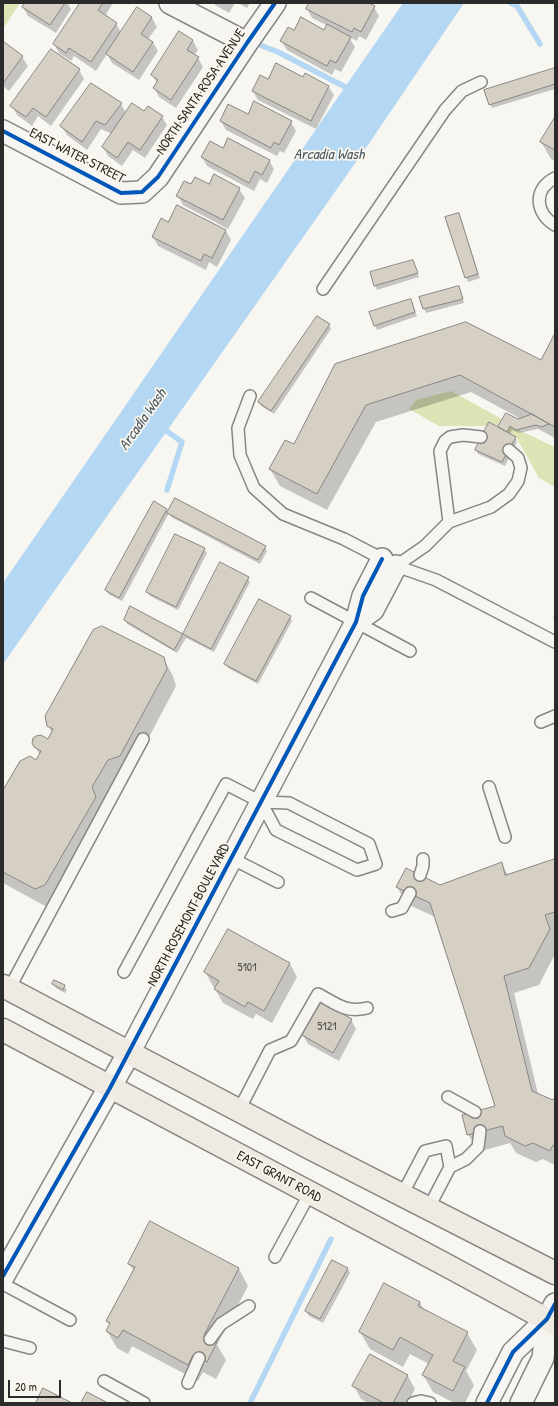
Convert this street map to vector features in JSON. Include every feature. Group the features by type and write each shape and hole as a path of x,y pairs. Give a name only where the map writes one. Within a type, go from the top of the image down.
{"main road":[{"path":"6,987 128,1053 428,1209 555,1273"},
{"name":"EAST GRANT ROAD","path":"3,1030 310,1193 552,1316"}],"street":[{"path":"170,3 246,43"},
{"name":"NORTH SANTA ROSA AVENUE","path":"142,192 158,177 246,43 275,3"},
{"name":"EAST WATER STREET","path":"3,131 121,193 142,192"},
{"name":"NORTH ROSEMONT BOULEVARD","path":"3,1276 110,1088 356,622 373,610 389,562"},
{"path":"487,1403 514,1352 552,1316"},
{"path":"521,1403 543,1358 552,1316"}],"lane":[{"path":"323,289 445,110 462,91 481,82"},
{"path":"555,178 547,183 542,189 539,197 539,206 542,214 555,224"},
{"path":"250,396 238,428 240,456 254,488 283,514 344,539 389,562 436,580 555,642"},
{"path":"449,522 440,451 445,441 450,436 463,435 481,437"},
{"path":"389,562 425,546 449,522 491,507 509,494 518,481 521,468 518,458 509,450"},
{"path":"311,598 410,651"},
{"path":"541,722 555,716"},
{"path":"6,987 143,739"},
{"path":"124,972 226,784 260,802 289,803 369,844 376,864 357,870 276,830 260,802"},
{"path":"488,787 505,837"},
{"path":"231,858 278,882"},
{"path":"420,875 423,866 423,859"},
{"path":"392,911 402,908 410,894"},
{"path":"239,1110 270,1050 291,1041 318,994 347,1010 356,1011 367,1008"},
{"path":"448,1097 475,1112"},
{"path":"428,1209 450,1167 466,1159 478,1147 480,1131"},
{"path":"402,1195 425,1151 446,1146 450,1167"},
{"path":"275,1258 310,1193"},
{"path":"3,1284 70,1320"},
{"path":"210,1339 221,1324 249,1306"},
{"path":"3,1341 30,1348"},
{"path":"188,1383 199,1358"},
{"path":"104,1381 144,1403"},
{"path":"412,1403 420,1401 430,1403"}],"green space":[{"path":"3,3 20,3 3,29"},
{"path":"451,391 502,419 498,427 489,422 487,426 439,426 409,409 416,400"},
{"path":"510,426 555,447 555,487 539,478 516,437 507,432"}],"water":[{"name":"Arcadia Wash","path":"403,3 464,3 370,142 3,664 3,583"}],"building":[{"path":"25,3 65,3 50,25 22,7"},
{"path":"80,3 103,3 98,10 117,23 91,62 69,48 66,53 53,44"},
{"path":"309,3 369,3 375,6 361,32 354,28 352,32 306,9"},
{"path":"137,7 152,17 141,34 153,42 133,72 106,54"},
{"path":"301,17 324,30 327,24 351,37 336,63 330,60 327,66 280,41 288,27 294,30"},
{"path":"179,31 193,40 187,50 199,57 171,100 153,88 158,80 151,75"},
{"path":"3,41 23,56 4,82 3,82"},
{"path":"51,49 80,69 46,117 33,108 26,117 10,106"},
{"path":"276,63 303,77 305,73 329,86 311,121 252,91 260,75 268,79"},
{"path":"555,68 555,84 489,105 484,90"},
{"path":"91,83 122,103 105,125 96,121 82,142 60,126"},
{"path":"254,101 292,121 279,145 274,142 271,148 220,121 228,104 248,114"},
{"path":"132,103 144,111 148,106 163,116 140,150 128,142 117,158 102,147"},
{"path":"555,117 555,150 540,142"},
{"path":"228,138 270,160 262,175 255,171 249,183 201,157 210,141 223,148"},
{"path":"214,174 240,188 223,220 176,196 184,181 191,184 195,177 209,184"},
{"path":"177,205 226,230 212,258 204,254 201,261 152,237 161,218 168,222"},
{"path":"459,213 478,274 465,278 445,217"},
{"path":"413,260 418,273 374,286 370,272"},
{"path":"459,286 463,299 423,309 419,297"},
{"path":"411,299 415,312 374,326 369,312"},
{"path":"317,316 330,324 271,411 258,402"},
{"path":"466,322 541,360 555,333 555,427 460,375 366,405 317,494 269,469 285,440 294,444 335,364"},
{"path":"506,413 518,419 532,414 549,424 541,427 536,425 516,430 510,426 507,432 498,427"},
{"path":"489,422 516,437 502,462 475,450"},
{"path":"175,498 266,546 258,560 167,513"},
{"path":"154,501 167,509 119,598 105,590"},
{"path":"175,534 205,548 176,607 146,592"},
{"path":"220,562 249,577 211,649 183,634"},
{"path":"259,599 291,616 256,681 224,664"},
{"path":"130,606 183,634 174,650 124,620"},
{"path":"102,626 164,657 167,669 120,756 108,760 92,787 96,797 45,885 35,889 3,872 3,790 20,761 30,756 36,760 41,751 34,747 32,743 33,738 41,735 48,739 53,729 47,726 45,716 93,630"},
{"path":"555,859 555,912 545,915 550,929 529,968 504,976 532,1091 553,1100 555,1097 555,1146 553,1145 550,1151 533,1143 525,1146 505,1136 503,1126 467,1135 462,1115 495,1106 430,903 396,887 406,868 440,885 502,862 505,875"},
{"path":"228,929 290,963 264,1011 248,1002 245,1007 214,989 219,981 204,972"},
{"path":"54,980 65,985 63,990 52,984"},
{"path":"320,1002 352,1019 333,1053 302,1035"},
{"path":"150,1221 239,1268 204,1335 217,1342 207,1362 193,1355 188,1365 123,1330 118,1338 106,1331 110,1323 106,1321 135,1267 128,1264"},
{"path":"332,1260 348,1268 320,1319 305,1311"},
{"path":"384,1283 420,1302 418,1306 468,1332 453,1361 465,1367 453,1391 422,1375 433,1355 400,1337 393,1350 359,1332"},
{"path":"370,1354 408,1375 393,1403 384,1403 352,1386"},
{"path":"43,1388 72,1403 36,1403"},
{"path":"87,1392 108,1403 81,1403"}],"waterway":[{"path":"511,3 517,6 540,44"},
{"path":"260,45 278,52 351,90"},
{"path":"161,427 182,442 167,490"},
{"path":"250,1403 331,1239"}],"cycle path":[{"path":"3,131 121,193 142,192 158,177 275,3"},
{"path":"3,1276 110,1088 356,622 363,596 382,559"},
{"path":"487,1403 513,1352 547,1319 555,1304"}]}
